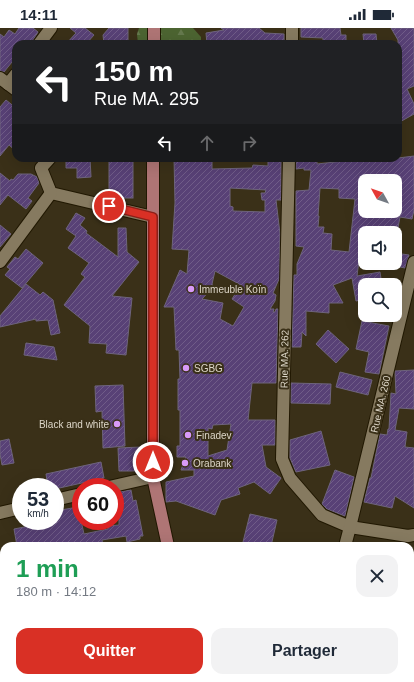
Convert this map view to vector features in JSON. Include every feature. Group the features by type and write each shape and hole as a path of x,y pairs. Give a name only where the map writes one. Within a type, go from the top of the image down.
{"main road":[{"path":"154,28 154,40"},
{"path":"154,162 153,477 167,542"}],"street":[{"path":"42,40 51,28"},
{"path":"292,28 292,40"},
{"path":"47,162 42,168 50,193"},
{"name":"Rue MA. 262","path":"289,162 282,459 290,478 322,515 350,527 411,535"},
{"path":"50,193 153,217"},
{"path":"0,262 50,193"},
{"name":"Rue MA. 260","path":"346,542 414,262"},
{"path":"124,484 153,477"},
{"path":"0,513 12,510"},
{"path":"411,535 414,524"}],"green space":[{"path":"139,28 193,28 201,37 201,40 138,40 137,34"}],"building":[{"path":"19,28 33,28 38,32 33,40 12,40 12,62 4,72 0,71 0,34 4,37 9,30 15,34"},
{"path":"70,28 85,28 94,35 90,40 70,40 76,33"},
{"path":"109,28 128,28 128,40 104,40 103,35"},
{"path":"221,28 259,28 265,33 284,34 284,40 207,40 206,33 224,30"},
{"path":"301,28 340,28 341,35 346,35 346,40 323,40 323,38 301,37"},
{"path":"391,28 414,28 414,86 407,89 414,104 414,114 402,121 402,40 398,40"},
{"path":"363,34 376,34 377,40 364,40"},
{"path":"6,100 12,105 12,148 9,145 0,156 0,107"},
{"path":"414,156 414,210 412,219 402,217 402,174 358,174 358,218 400,218 398,226 358,226 357,276 380,272 381,278 358,278 358,301 356,301 352,278 333,285 343,303 329,303 329,313 306,311 306,336 302,332 301,347 292,347 294,275 297,275 297,264 304,247 296,246 296,191 309,190 311,170 304,170 304,168 296,169 296,162 317,162 317,164 335,162 402,162 402,158","holes":["320,188 339,189 339,198 355,199 349,252 331,250 332,234 323,233 324,227 318,227"]},
{"path":"66,162 90,162 91,177 77,178 77,168 66,168"},
{"path":"109,162 133,162 133,198 109,198"},
{"path":"174,162 212,162 212,169 252,168 253,165 268,166 268,162 281,162 281,200 276,200 280,234 279,279 273,293 276,295 275,301 270,309 274,309 273,312 275,312 276,309 278,309 276,383 252,383 248,420 275,420 275,445 262,445 266,467 281,478 270,494 254,482 238,488 240,494 221,500 215,515 176,501 166,502 166,482 194,476 194,470 181,470 186,457 177,457 177,446 180,446 180,410 178,410 178,379 180,379 179,350 176,350 174,307 164,307 180,270 187,274 189,250 172,249 175,203","holes":["230,188 266,190 265,193 261,193 262,200 265,200 265,212 233,211 233,207 230,206","215,271 241,285 232,299 244,307 233,326 220,319 223,303 202,299 213,287 212,284","231,424 227,450 208,456 208,428 212,429 213,425"]},
{"path":"0,173 10,181 11,179 13,180 18,174 31,174 37,177 39,183 28,198 32,201 26,209 8,195 0,205"},
{"path":"76,213 85,218 80,225 87,231 86,233 118,257 118,228 126,228 127,252 139,262 112,296 132,298 126,355 106,353 107,344 89,343 90,326 64,305 85,277 81,274 89,263 68,248 76,236 66,229"},
{"path":"0,225 11,234 0,247"},
{"path":"26,249 43,263 22,288 5,275 10,269 7,267 15,257 18,259"},
{"path":"402,254 409,255 405,268 402,267"},
{"path":"26,284 40,295 43,292 53,300 60,333 51,335 48,320 36,321 36,319 0,327 0,316"},
{"path":"362,322 389,326 379,374 365,372 369,352 356,349"},
{"path":"328,330 349,349 336,363 316,344"},
{"path":"26,343 54,347 57,360 24,355"},
{"path":"414,370 414,409 399,408 395,430 407,432 405,447 414,448 414,508 395,496 392,508 364,502 371,478 380,434 387,435 389,429 391,393 396,394 395,371"},
{"path":"340,372 372,380 368,395 336,387"},
{"path":"291,383 331,384 330,404 291,403"},
{"path":"123,385 125,446 103,448 102,411 96,412 95,386"},
{"path":"321,431 330,465 296,472 290,458 290,440"},
{"path":"9,439 14,463 2,465 0,441"},
{"path":"141,447 141,471 119,471 118,448"},
{"path":"101,462 104,478 72,478 72,485 64,487 64,478 47,478 46,474"},
{"path":"335,470 354,477 345,516 327,509 322,504"},
{"path":"131,490 133,501 136,500 143,536 140,536 140,539 127,542 126,536 102,540 102,542 16,542 14,530 64,530 64,509 72,508 72,530 83,530 84,534 103,530 124,530 124,491"},
{"path":"250,514 277,520 272,542 243,542"}],"place":[{"name":"Immeuble Koïn","path":"191,289"},
{"name":"SGBG","path":"186,368"},
{"name":"Black and white","path":"117,424"},
{"name":"Finadev","path":"188,435"},
{"name":"Orabank","path":"185,463"}],"route":[{"path":"109,206 153,217 153,462"}]}
